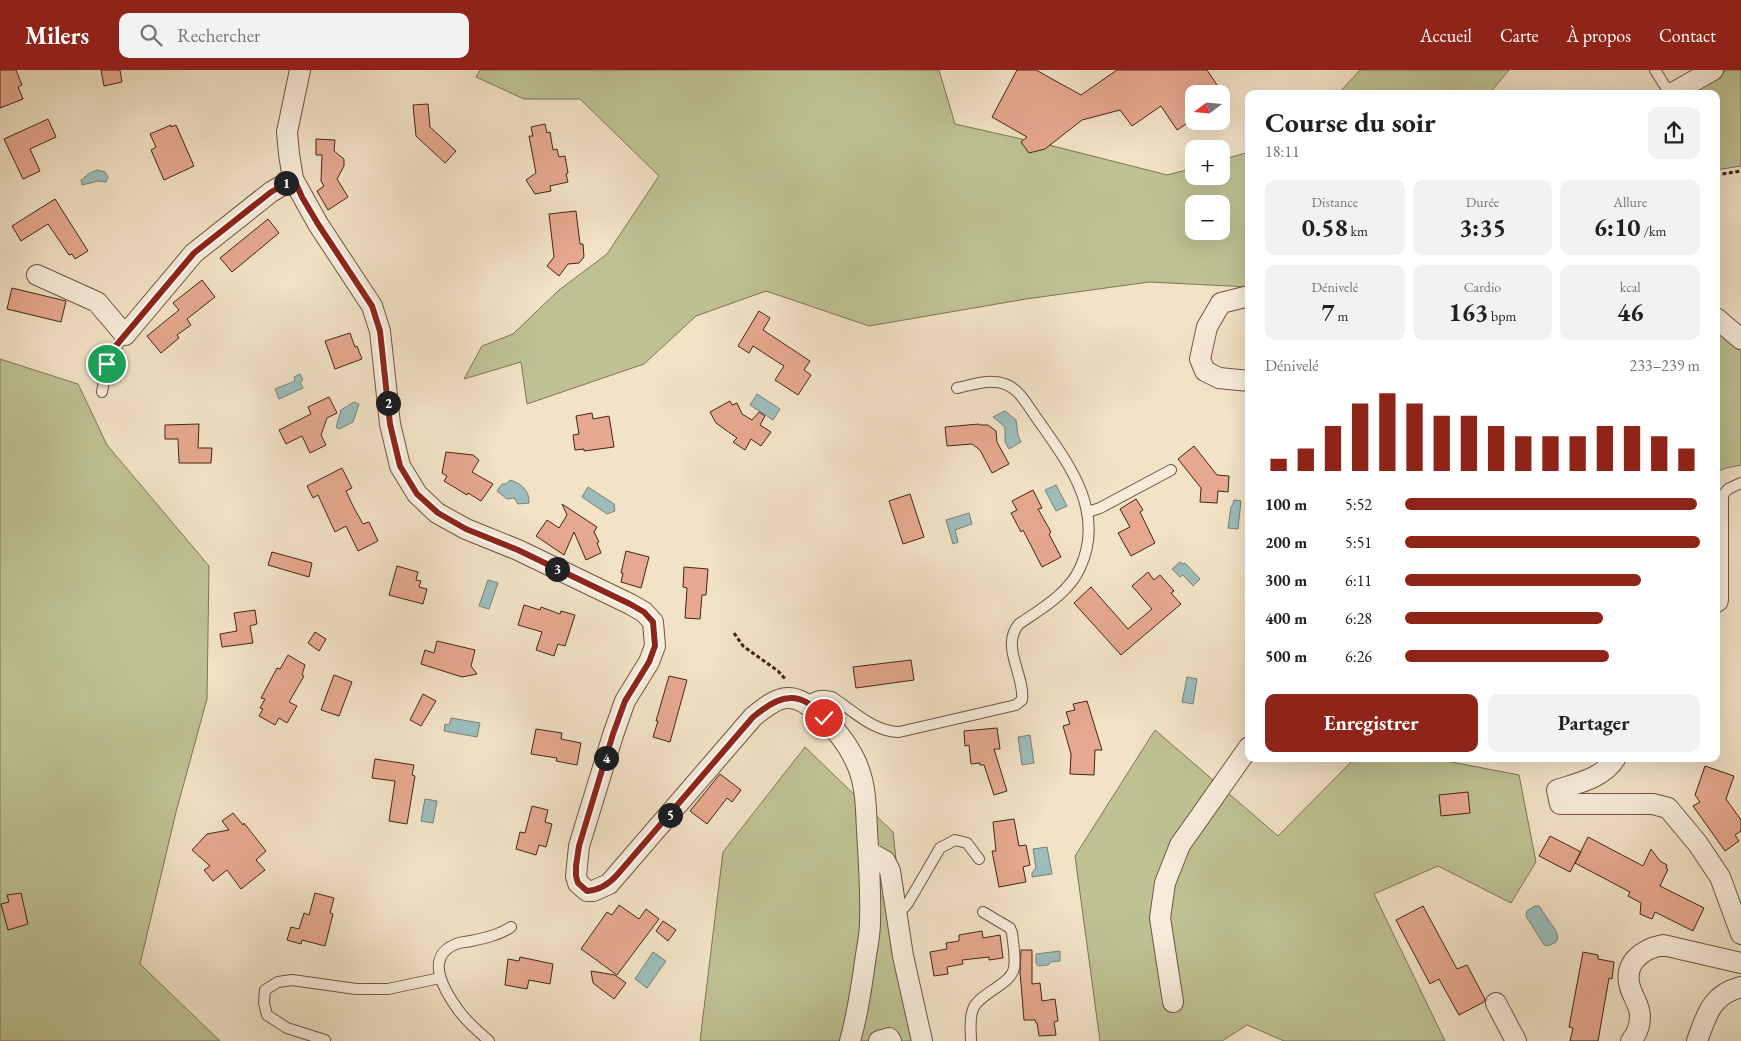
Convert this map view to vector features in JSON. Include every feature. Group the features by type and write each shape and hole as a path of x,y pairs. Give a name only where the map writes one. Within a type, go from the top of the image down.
{"street":[{"path":"300,70 287,132 294,179 318,224 372,306 380,331 390,424 400,466 417,494 438,513 466,529 518,550 630,604 644,612 653,622 655,646 649,662 625,701 579,846 576,866 578,883 587,891 593,891 609,884 753,717 768,704 782,699 801,700 824,718 844,742 856,761 862,778 865,796 869,852 870,923 858,1009 850,1041"},
{"path":"1677,90 1714,70"},
{"path":"37,275 96,302 125,335 194,253 271,192 294,179"},
{"path":"1245,297 1221,303 1207,327 1200,359 1205,370 1220,378 1245,381"},
{"path":"1720,321 1741,339"},
{"path":"1173,1002 1160,918 1165,883 1180,845 1245,753"},
{"path":"1613,762 1600,774 1557,790 1560,804 1653,804 1668,808 1692,836 1720,877 1741,934"},
{"path":"869,852 880,858 888,866 896,917 922,1041"},
{"path":"1631,1041 1637,1031 1640,1014 1630,986 1629,975 1631,965 1642,952 1652,947 1663,945 1741,963"},
{"path":"1697,1041 1709,1009 1728,990 1741,987"},
{"path":"1496,1003 1516,1041"},
{"path":"879,1041 889,1038 891,1041"}],"lane":[{"path":"1655,70 1668,90"},
{"path":"102,392 107,364 114,348 125,335"},
{"path":"801,700 819,695 832,697 878,728 889,732 899,732 1016,705 1022,700 1023,690 1011,638 1019,624 1058,595 1080,570 1088,549 1088,512 1084,498 1067,461 1020,394 1008,384 998,382 957,388"},
{"path":"1088,512 1100,508 1171,470"},
{"path":"1720,605 1723,600 1723,495 1728,489 1741,483"},
{"path":"896,917 908,903 940,848 955,840 967,843 978,859"},
{"path":"971,1041 973,1008 1010,976 1014,969 1012,933 1010,928 983,912"},
{"path":"489,1041 460,1013 444,988 438,970 444,950 457,943 502,933 511,927"},
{"path":"325,1040 287,1028 267,1015 264,1003 265,990 278,982 292,980 356,989 388,989 440,978"}],"path":[{"path":"1720,174 1741,171"},
{"path":"734,633 743,646 778,671 801,700"}],"green space":[{"path":"480,70 939,70 955,124 1167,175 1185,170 1185,185 1230,185 1230,157 1245,153 1245,287 1149,282 1026,299 869,326 766,291 696,316 644,364 527,404 521,362 464,379 482,346 513,334 559,290 607,254 659,176 580,99 524,99 476,77"},
{"path":"1360,70 1509,70 1492,90 1342,90"},
{"path":"1727,70 1741,70 1741,166 1720,169 1720,90 1692,90"},
{"path":"1720,334 1741,352 1741,465 1720,470"},
{"path":"0,359 78,384 107,445 209,566 207,699 176,812 140,964 220,1041 0,1041"},
{"path":"1155,730 1278,836 1351,762 1452,762 1519,775 1536,862 1511,903 1438,866 1374,894 1445,1041 1284,1041 1247,1025 1222,1041 1100,1041 1075,856"},
{"path":"805,747 893,832 910,985 912,1041 700,1041 723,852"}],"water":[{"path":"97,170 105,172 108,177 106,182 98,181 82,185 81,180"},
{"path":"300,374 303,380 300,382 303,388 279,399 275,389 295,381 294,377"},
{"path":"757,394 780,409 773,420 750,405"},
{"path":"354,402 359,404 353,422 339,429 336,427 341,410"},
{"path":"1005,411 1016,420 1021,442 1009,449 1005,442 1005,427 993,417"},
{"path":"510,480 524,488 528,495 529,503 518,504 514,498 507,499 497,491 502,484 506,484"},
{"path":"1056,485 1067,506 1056,511 1045,490"},
{"path":"588,487 614,504 615,511 607,514 582,497"},
{"path":"1234,500 1241,501 1238,529 1228,528"},
{"path":"969,513 972,524 955,530 958,542 953,544 946,520"},
{"path":"1180,562 1185,563 1200,579 1193,586 1183,575 1180,577 1172,569"},
{"path":"488,580 498,583 489,609 479,606"},
{"path":"1187,677 1197,679 1193,704 1182,702"},
{"path":"451,718 480,723 477,737 444,731 445,724 449,725"},
{"path":"1030,735 1034,763 1022,765 1018,737"},
{"path":"425,799 437,801 433,823 421,821"},
{"path":"1047,847 1052,874 1032,877 1032,873 1036,868 1033,849"},
{"path":"1535,906 1539,906 1556,931 1558,938 1556,942 1548,946 1544,945 1526,916 1527,911"},
{"path":"1060,951 1060,961 1038,966 1036,963 1036,954"},
{"path":"653,952 666,961 647,988 635,979"}],"building":[{"path":"0,70 16,70 22,85 18,87 23,99 0,108"},
{"path":"101,70 120,70 122,82 104,86"},
{"path":"1017,70 1036,70 1081,95 1117,70 1207,70 1217,85 1185,85 1185,125 1177,130 1161,106 1132,126 1120,110 1082,120 1045,149 1029,153 1021,142 1027,137 992,117"},
{"path":"428,104 430,127 456,151 445,163 416,136 413,105"},
{"path":"48,119 56,137 30,149 40,171 23,179 4,139"},
{"path":"545,124 547,133 550,132 553,150 557,149 559,157 565,156 568,182 550,186 551,191 535,194 526,180 536,173 529,136 533,136 531,127"},
{"path":"171,125 171,127 176,125 194,166 164,180 151,150 156,147 150,134"},
{"path":"316,139 335,140 334,151 344,159 344,166 337,179 348,197 328,210 317,191 324,186 321,181 322,155 316,155"},
{"path":"55,199 88,251 75,259 72,254 69,255 48,224 21,241 12,226"},
{"path":"576,211 580,244 583,244 584,257 579,263 568,264 559,276 547,266 554,257 549,214"},
{"path":"268,219 279,233 232,272 220,258"},
{"path":"202,280 215,297 187,319 191,325 177,335 179,338 161,353 147,336 179,310 173,303"},
{"path":"12,288 66,301 61,322 7,309"},
{"path":"759,311 770,318 763,330 810,361 804,370 811,375 798,395 775,380 784,366 753,346 749,353 738,346"},
{"path":"350,333 362,359 335,369 325,341"},
{"path":"329,397 337,413 327,418 321,435 326,445 310,453 302,436 286,444 279,430 311,414 308,407"},
{"path":"730,401 732,405 737,403 742,414 752,420 759,412 765,416 760,425 771,432 761,446 751,439 745,450 733,442 737,438 716,423 710,412"},
{"path":"592,413 593,419 609,416 614,447 584,451 584,449 575,450 573,435 579,434 576,416"},
{"path":"199,424 198,448 212,448 211,463 179,463 178,439 165,439 165,425"},
{"path":"988,425 996,431 997,442 1009,464 992,473 980,450 972,444 947,446 945,427"},
{"path":"1194,446 1217,475 1229,476 1228,492 1218,491 1217,503 1200,502 1201,488 1178,459"},
{"path":"446,452 473,455 479,460 472,472 493,484 481,501 444,481 447,476 442,473"},
{"path":"342,468 352,488 346,491 354,508 363,524 369,522 378,541 358,551 346,526 335,532 318,495 313,498 307,486"},
{"path":"1033,490 1042,508 1038,509 1051,532 1049,534 1061,557 1042,567 1023,530 1021,532 1011,513 1017,510 1012,501"},
{"path":"910,494 924,537 903,544 889,501"},
{"path":"1136,499 1143,510 1140,512 1155,543 1131,556 1118,533 1130,527 1120,509"},
{"path":"562,504 597,527 594,532 599,542 597,543 601,553 586,560 574,532 564,555 536,536 547,520 559,528 567,515"},
{"path":"626,551 649,557 641,588 621,582"},
{"path":"272,552 312,563 309,577 268,565"},
{"path":"397,566 418,572 416,580 421,581 419,587 427,589 423,604 389,595"},
{"path":"684,567 708,569 706,595 702,595 700,619 685,618 687,588 683,587"},
{"path":"1148,572 1154,580 1160,575 1174,591 1171,593 1181,604 1121,655 1074,603 1091,587 1128,629 1152,609 1132,586"},
{"path":"524,605 540,610 541,607 560,614 561,611 575,615 565,646 558,644 554,656 536,650 542,632 518,625"},
{"path":"255,610 257,624 250,626 253,643 222,647 220,634 237,631 234,613"},
{"path":"315,632 326,639 319,651 308,643"},
{"path":"437,641 475,650 471,666 477,674 462,677 421,664 425,650 434,653"},
{"path":"288,655 305,665 302,675 304,676 289,702 297,706 287,723 279,718 275,725 259,716 263,709 260,708 265,699 261,698 277,668 280,669"},
{"path":"911,660 914,680 856,688 853,667"},
{"path":"334,675 352,682 339,716 321,710"},
{"path":"669,676 687,680 670,742 653,737"},
{"path":"423,694 436,701 421,726 410,720"},
{"path":"1087,701 1102,750 1095,750 1094,775 1070,774 1071,754 1063,726 1070,724 1066,712 1075,710 1073,704"},
{"path":"997,728 1000,749 994,749 1007,791 994,795 984,765 980,765 980,763 971,764 969,745 965,746 964,731"},
{"path":"536,729 562,733 561,739 581,743 577,765 556,761 557,758 531,754"},
{"path":"375,759 414,765 412,775 415,776 407,824 389,821 395,781 372,778"},
{"path":"1705,766 1734,776 1726,799 1741,820 1741,831 1735,835 1739,841 1725,851 1693,806 1700,802 1695,795"},
{"path":"720,774 741,790 732,802 727,798 707,824 690,811"},
{"path":"1468,792 1470,813 1441,816 1439,795"},
{"path":"532,806 548,810 545,822 552,824 546,847 539,845 536,855 516,849 520,832 525,833"},
{"path":"233,813 243,825 244,823 266,851 256,860 265,870 241,889 227,870 213,881 204,870 210,866 192,850 207,834 229,830 222,821"},
{"path":"1014,819 1019,846 1026,845 1030,865 1023,867 1026,882 999,887 992,851 996,851 993,822"},
{"path":"1550,836 1581,852 1570,872 1539,856"},
{"path":"1588,837 1643,866 1651,849 1660,861 1667,865 1666,868 1668,869 1660,886 1704,908 1693,931 1655,912 1652,919 1640,914 1641,903 1628,896 1630,892 1575,863"},
{"path":"21,893 28,924 8,930 1,904 9,902 7,895"},
{"path":"315,893 334,898 330,913 333,914 325,946 302,940 301,944 287,940 291,927 299,929 304,913 309,915"},
{"path":"619,905 639,919 646,909 659,919 617,975 581,949 607,912 612,915"},
{"path":"1423,906 1457,969 1467,965 1485,999 1484,1002 1459,1015 1439,979 1430,984 1396,920"},
{"path":"663,921 676,930 668,941 656,931"},
{"path":"982,931 983,938 1000,935 1003,958 989,960 989,957 962,960 963,964 947,967 948,974 934,976 930,952 947,949 946,943 959,941 959,935"},
{"path":"1021,950 1032,950 1032,984 1040,983 1042,1001 1055,999 1058,1021 1054,1022 1056,1035 1039,1036 1035,1020 1024,1020 1020,972"},
{"path":"1583,952 1598,955 1598,959 1614,962 1612,979 1609,978 1598,1041 1570,1041 1573,1028 1569,1027"},
{"path":"520,957 553,964 550,984 529,980 527,989 505,985 508,959 519,961"},
{"path":"591,971 615,975 626,983 614,999 593,983"}],"route":[{"path":"107,364 114,348 194,253 271,192 294,179 318,224 372,306 380,331 390,424 400,466 417,494 438,513 466,529 518,550 630,604 644,612 653,622 655,646 649,662 625,701 579,846 576,876 578,883 587,891 593,891 609,884 753,717 768,704 782,699 795,698 807,702 824,718"}]}
